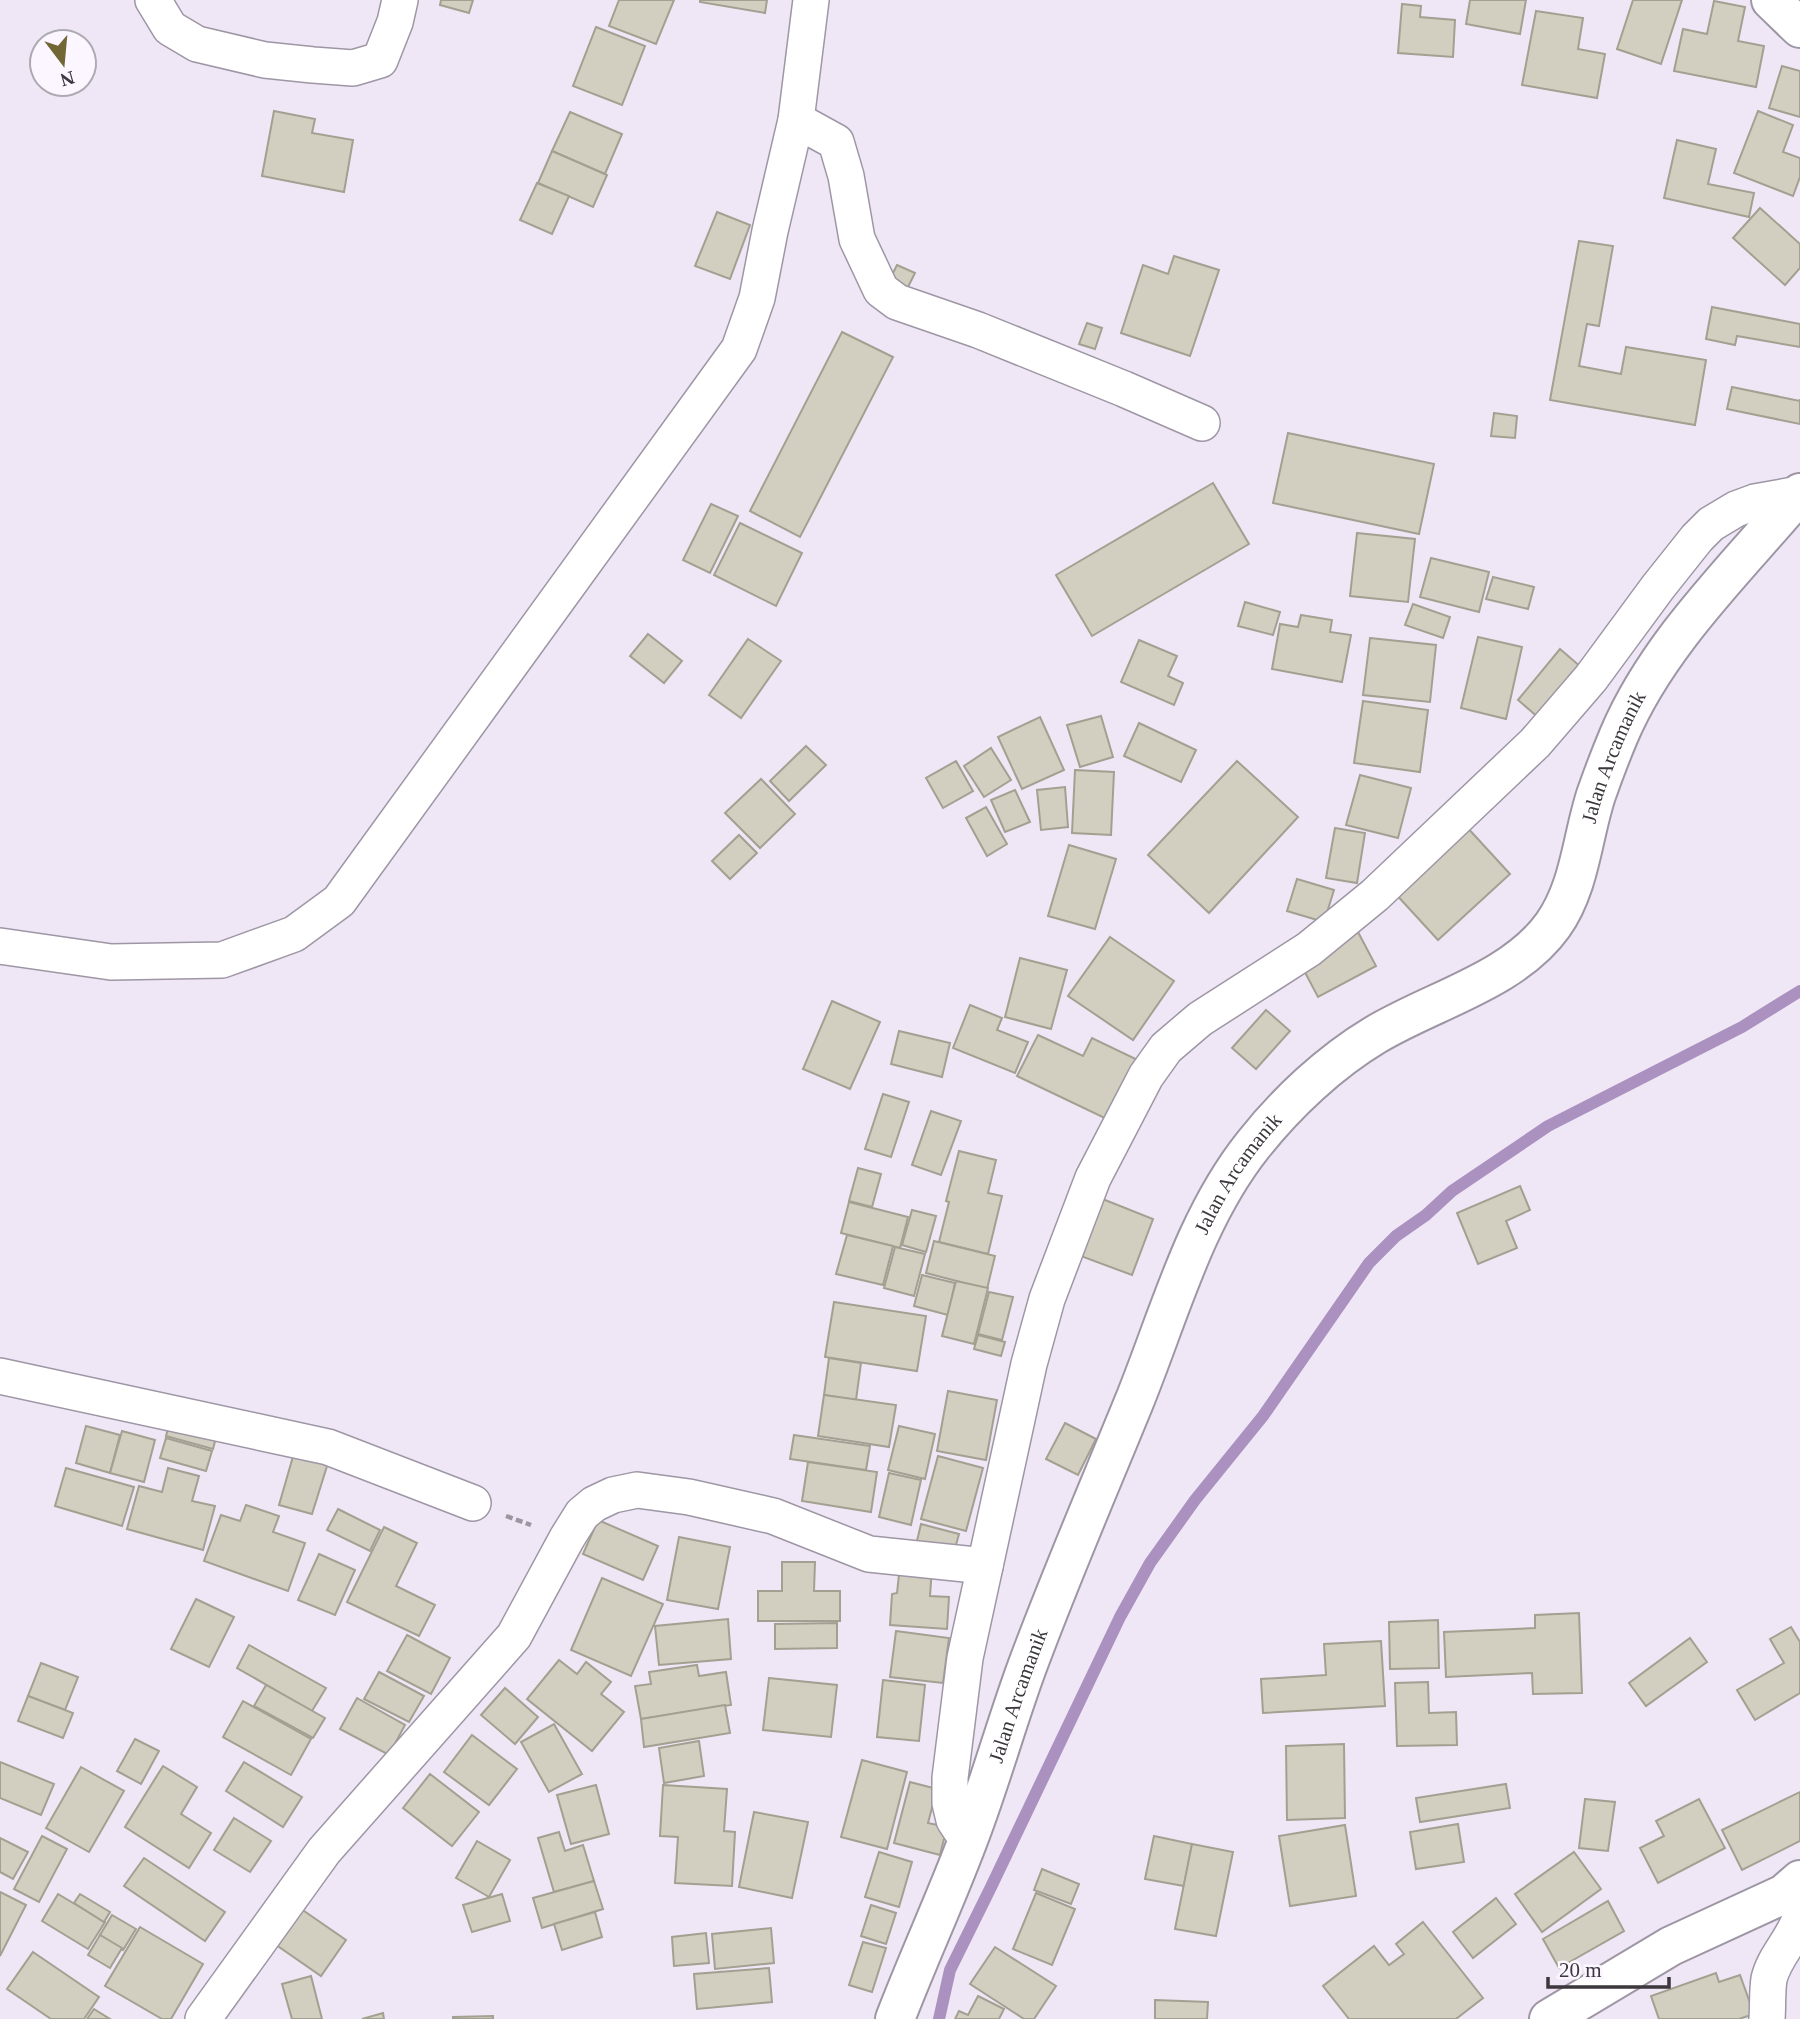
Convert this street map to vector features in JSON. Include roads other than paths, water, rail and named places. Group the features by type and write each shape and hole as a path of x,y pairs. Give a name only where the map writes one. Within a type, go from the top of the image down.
{"street":[{"path":"153,0 170,28 197,44 265,60 353,68 380,60 395,22 400,0"},
{"path":"0,946 111,962 222,960 294,934 339,901 739,349 757,298 769,231 796,120 811,0"},
{"path":"1771,0 1800,29"},
{"path":"796,120 836,142 846,176 857,239 881,290 897,302 989,335 1202,423"},
{"path":"968,1841 954,1821 950,1803 950,1779 965,1658 1029,1364 1047,1299 1093,1178 1136,1095 1166,1048 1209,1013 1308,949 1375,895 1535,743 1591,678 1697,538 1712,524 1736,509 1755,502 1799,494"},
{"name":"Jalan Arcamanik","path":"895,2019 968,1841 1028,1665 1191,1255 1228,1178 1282,1111 1344,1056 1374,1035 1434,1003 1496,975 1527,954 1552,927 1565,906 1596,796 1635,702 1678,637 1799,494"},
{"path":"0,1376 328,1447 473,1503"},
{"path":"203,2019 324,1851 514,1636 529,1603 567,1538 582,1514 594,1504 613,1495 637,1490 689,1497 773,1516 869,1554 985,1566"},
{"path":"1549,2019 1671,1945 1784,1894 1800,1880"},
{"path":"1768,2019 1770,1978 1776,1962 1796,1931 1800,1918"}],"waterway":[{"path":"939,2019 950,1970 1120,1617 1150,1563 1195,1500 1263,1416 1369,1263 1396,1236 1426,1215 1452,1191 1548,1126 1742,1027 1800,991"}]}
